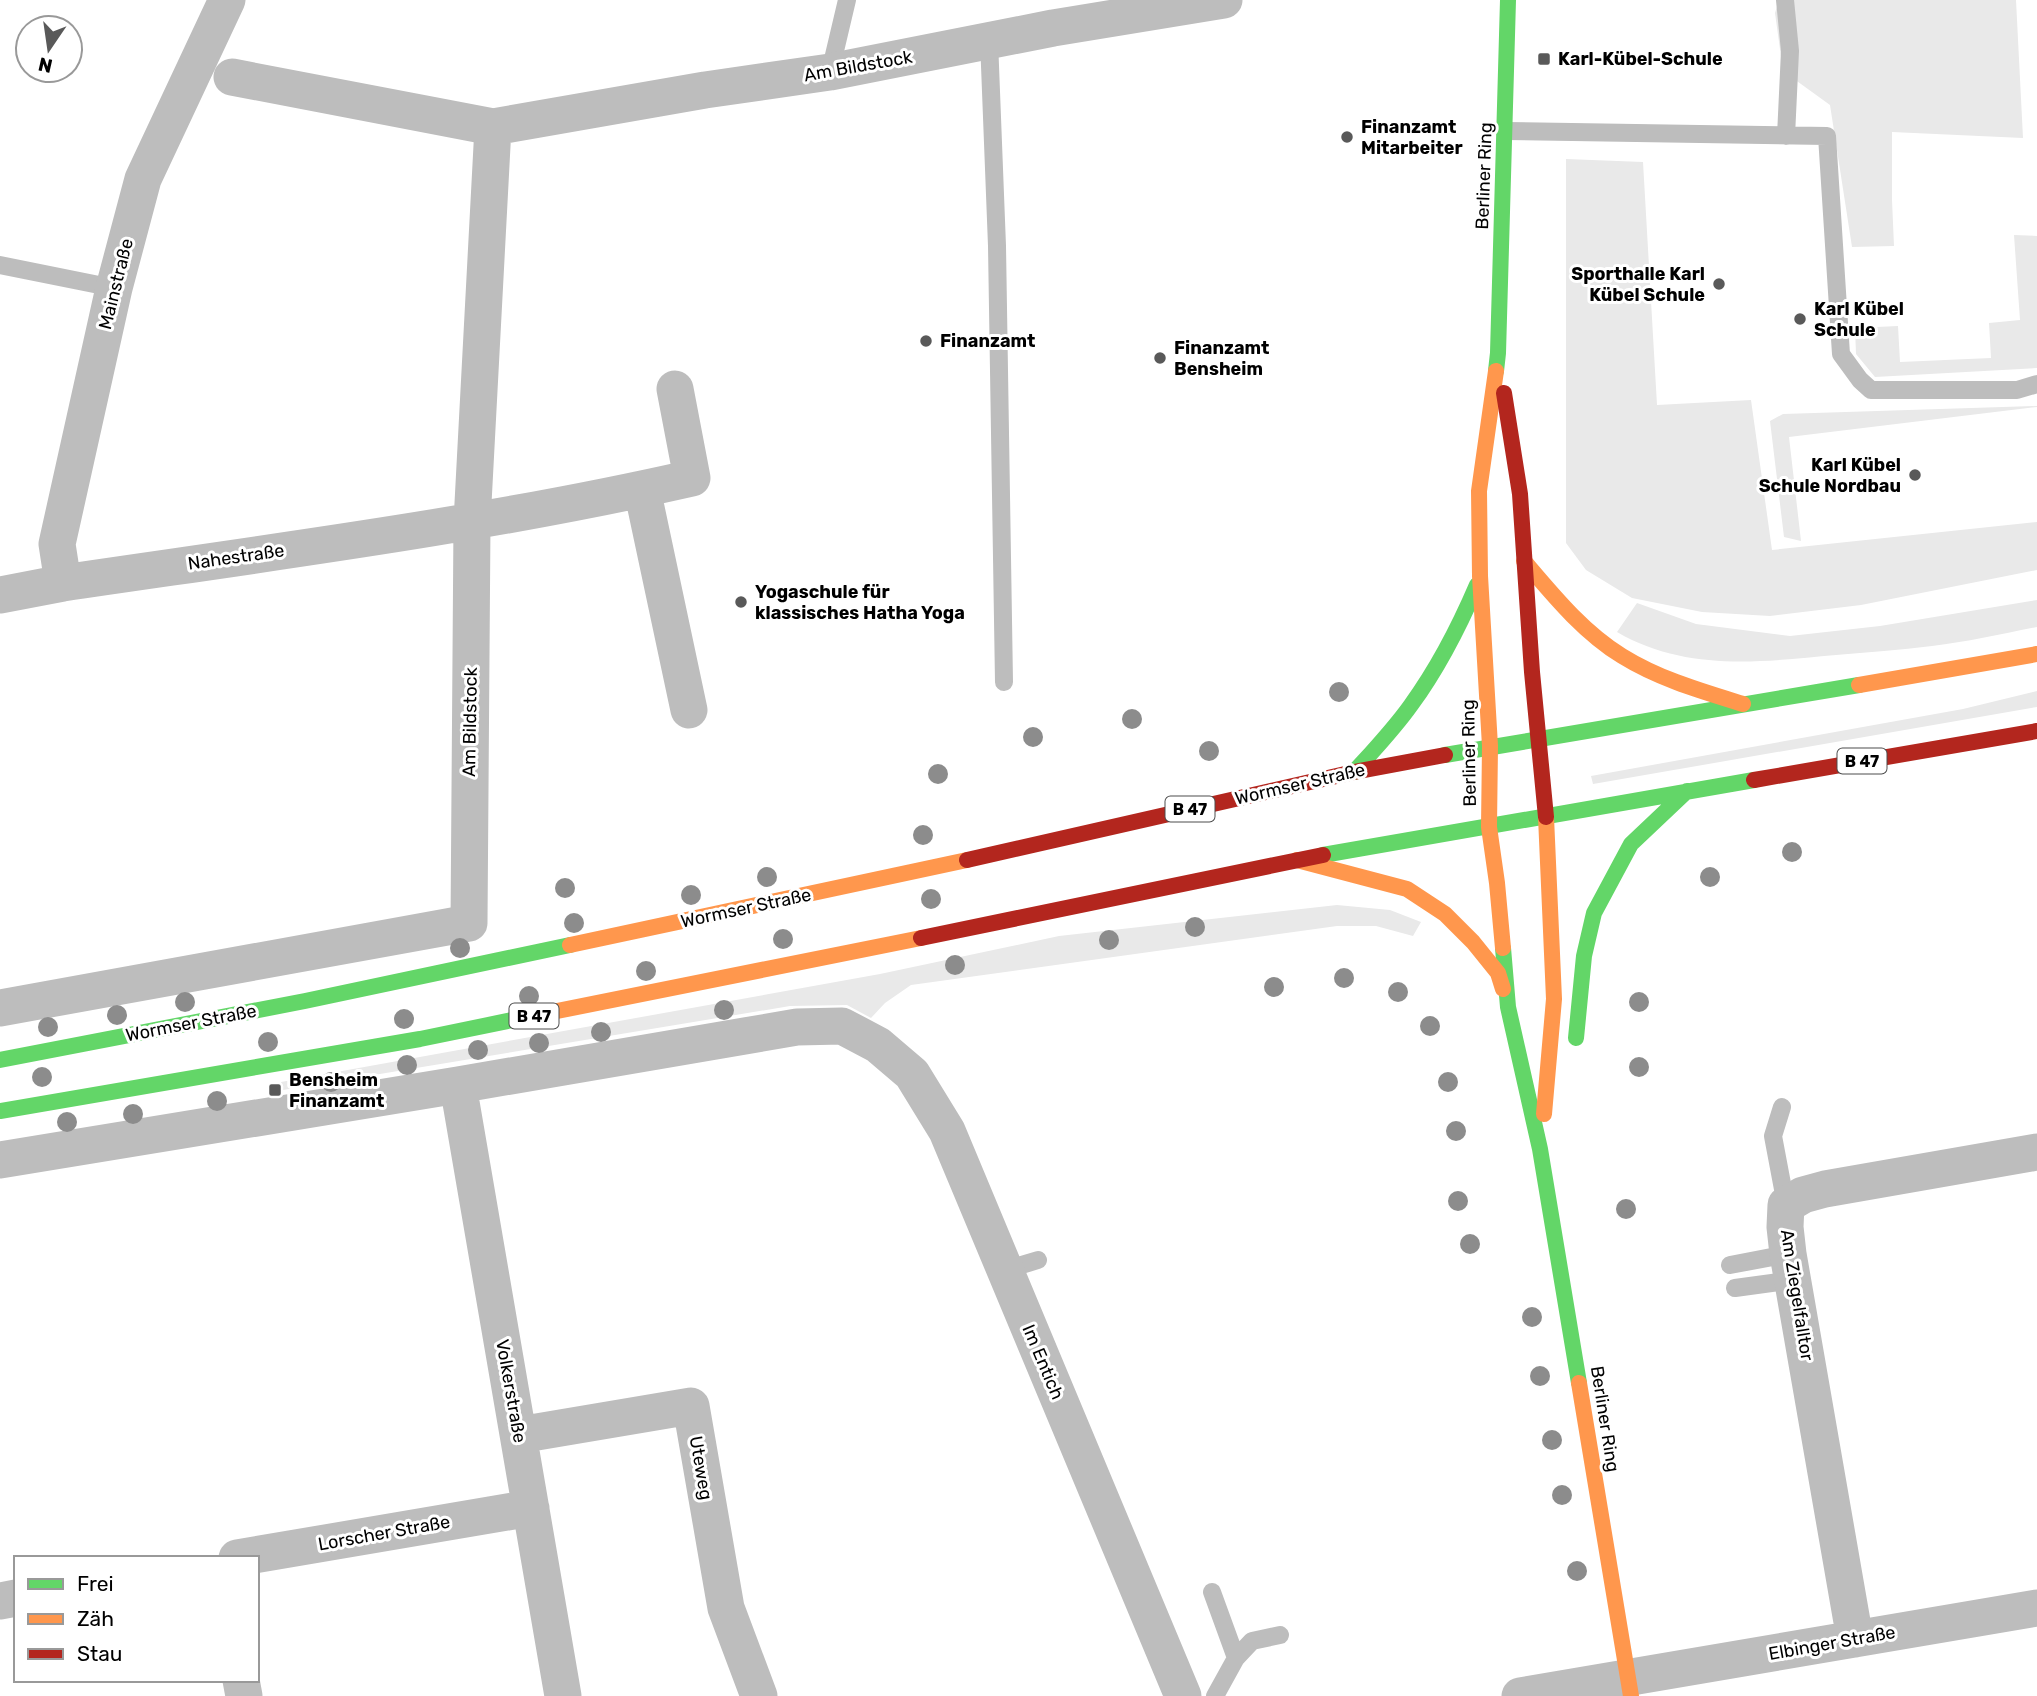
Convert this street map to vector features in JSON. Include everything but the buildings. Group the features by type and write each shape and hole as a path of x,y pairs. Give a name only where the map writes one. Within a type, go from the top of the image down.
{"main road":[{"name":"Berliner Ring","path":"1508,0 1498,353 1479,491 1480,576 1490,746 1489,827 1508,1007 1540,1149 1629,1686"},
{"name":"Berliner Ring","path":"1498,353 1520,494 1532,672 1546,816 1555,999 1540,1149"},
{"path":"1524,561 1594,636 1636,665 1688,688 1743,704"},
{"path":"1354,772 1398,723 1434,672 1480,576"},
{"name":"B 47","path":"1490,746 2037,654"},
{"name":"B 47","path":"0,1111 420,1039 1053,912 1297,860 2037,731"},
{"name":"Wormser Straße","path":"0,1060 306,1000 890,877 1354,772 1490,746"},
{"path":"1575,1050 1584,956 1594,913 1631,844 1687,791"},
{"path":"1297,860 1407,889 1445,914 1473,942 1498,973 1508,1007"},
{"path":"1540,1149 1562,1101"}],"street":[{"name":"Mainstraße","path":"63,583 57,544 114,288 143,179 227,0"},
{"name":"Am Bildstock","path":"232,77 492,127 705,90 830,72 989,40 1054,14 1224,0"},
{"name":"Am Bildstock","path":"0,1008 469,923 472,522 492,127"},
{"path":"472,522 692,478 675,389"},
{"path":"642,489 689,710"},
{"name":"Nahestraße","path":"0,595 63,583 472,522"},
{"name":"Im Entich","path":"458,1086 797,1027 842,1026 878,1045 912,1074 947,1131 1021,1265 1183,1696"},
{"path":"0,1160 458,1086"},
{"name":"Volkerstraße","path":"458,1086 563,1696"},
{"name":"Am Ziegelfalltor","path":"1855,1639 1791,1267 1785,1227 1786,1205 1803,1195 1825,1189 2037,1152"},
{"name":"Uteweg","path":"519,1435 691,1406 726,1608 759,1696"},
{"name":"Lorscher Straße","path":"249,1556 531,1508"},
{"name":"Elbinger Straße","path":"1629,1686 1855,1639 2037,1608"},
{"path":"1520,1696 1629,1686"}],"lane":[{"path":"830,72 847,0"},
{"path":"1785,0 1790,51 1786,136"},
{"path":"989,40 997,260 1004,682"},
{"path":"1505,131 1827,136 1841,354 1860,380 1871,390 2017,390 2037,384"},
{"path":"0,265 114,288"},
{"path":"1782,1107 1773,1136 1786,1205"},
{"path":"1730,1265 1791,1267"},
{"path":"1735,1288 1791,1267"},
{"path":"1212,1592 1236,1658"},
{"path":"1215,1696 1236,1658 1252,1641 1280,1635"}],"shaded area":[{"path":"1779,0 2016,0 2023,138 1892,132 1894,246 1852,247 1830,105 1783,71 1775,13"},
{"path":"1566,159 1643,162 1657,405 1751,400 1772,550 2037,522 2037,570 1861,605 1770,616 1702,612 1632,598 1586,570 1566,543"},
{"path":"2014,235 2037,236 2037,368 1875,377 1856,354 1855,328 1898,326 1900,362 1991,358 1989,323 2020,320"},
{"path":"2037,406 1789,437 1801,541 1784,537 1770,421 1783,414"},
{"path":"2037,600 2037,627 1945,644 1779,660 1697,659 1643,645 1617,632 1637,603 1696,624 1790,636 1880,626"},
{"path":"2037,691 2037,707 1593,784 1591,776 1963,709"},
{"path":"1337,905 1390,910 1421,922 1413,936 1376,926 1337,926 911,985 885,1003 871,1018 847,1005 790,1006 283,1090 281,1082 880,974 1059,936"}],"traffic: fast":[{"path":"1496,371 1508,0"},
{"path":"1354,772 1421,691 1447,647 1477,585"},
{"path":"1445,755 1859,685"},
{"path":"1323,855 1754,780"},
{"path":"1576,1038 1584,956 1594,913 1631,844 1687,791"},
{"path":"0,1060 305,1001 570,945"},
{"path":"1503,948 1508,1007 1540,1149 1579,1383"},
{"path":"0,1111 420,1039 537,1015"}],"traffic: slow":[{"path":"1496,371 1479,491 1480,576 1490,746 1489,827 1503,948"},
{"path":"1524,561 1557,600 1594,636 1622,656 1665,678 1743,704"},
{"path":"1859,685 2037,654"},
{"path":"1544,1114 1554,999 1546,817"},
{"path":"570,945 967,860"},
{"path":"1297,860 1407,889 1445,914 1473,942 1498,973 1503,989"},
{"path":"537,1015 921,938"},
{"path":"1579,1383 1631,1696"}],"traffic: jam":[{"path":"1504,393 1520,494 1532,672 1546,817"},
{"path":"1754,780 2037,731"},
{"path":"967,860 1354,772 1445,755"},
{"path":"921,938 1323,855"}],"place":[{"name":"Karl-Kübel-Schule","path":"1544,59"},
{"name":"Finanzamt Mitarbeiter","path":"1347,137"},
{"name":"Sporthalle Karl Kübel Schule","path":"1719,284"},
{"name":"Karl Kübel Schule","path":"1800,319"},
{"name":"Finanzamt","path":"926,341"},
{"name":"Finanzamt Bensheim","path":"1160,358"},
{"name":"Karl Kübel Schule Nordbau","path":"1915,475"},
{"name":"Yogaschule für klassisches Hatha Yoga","path":"741,602"},
{"name":"Bensheim Finanzamt","path":"275,1090"}]}
